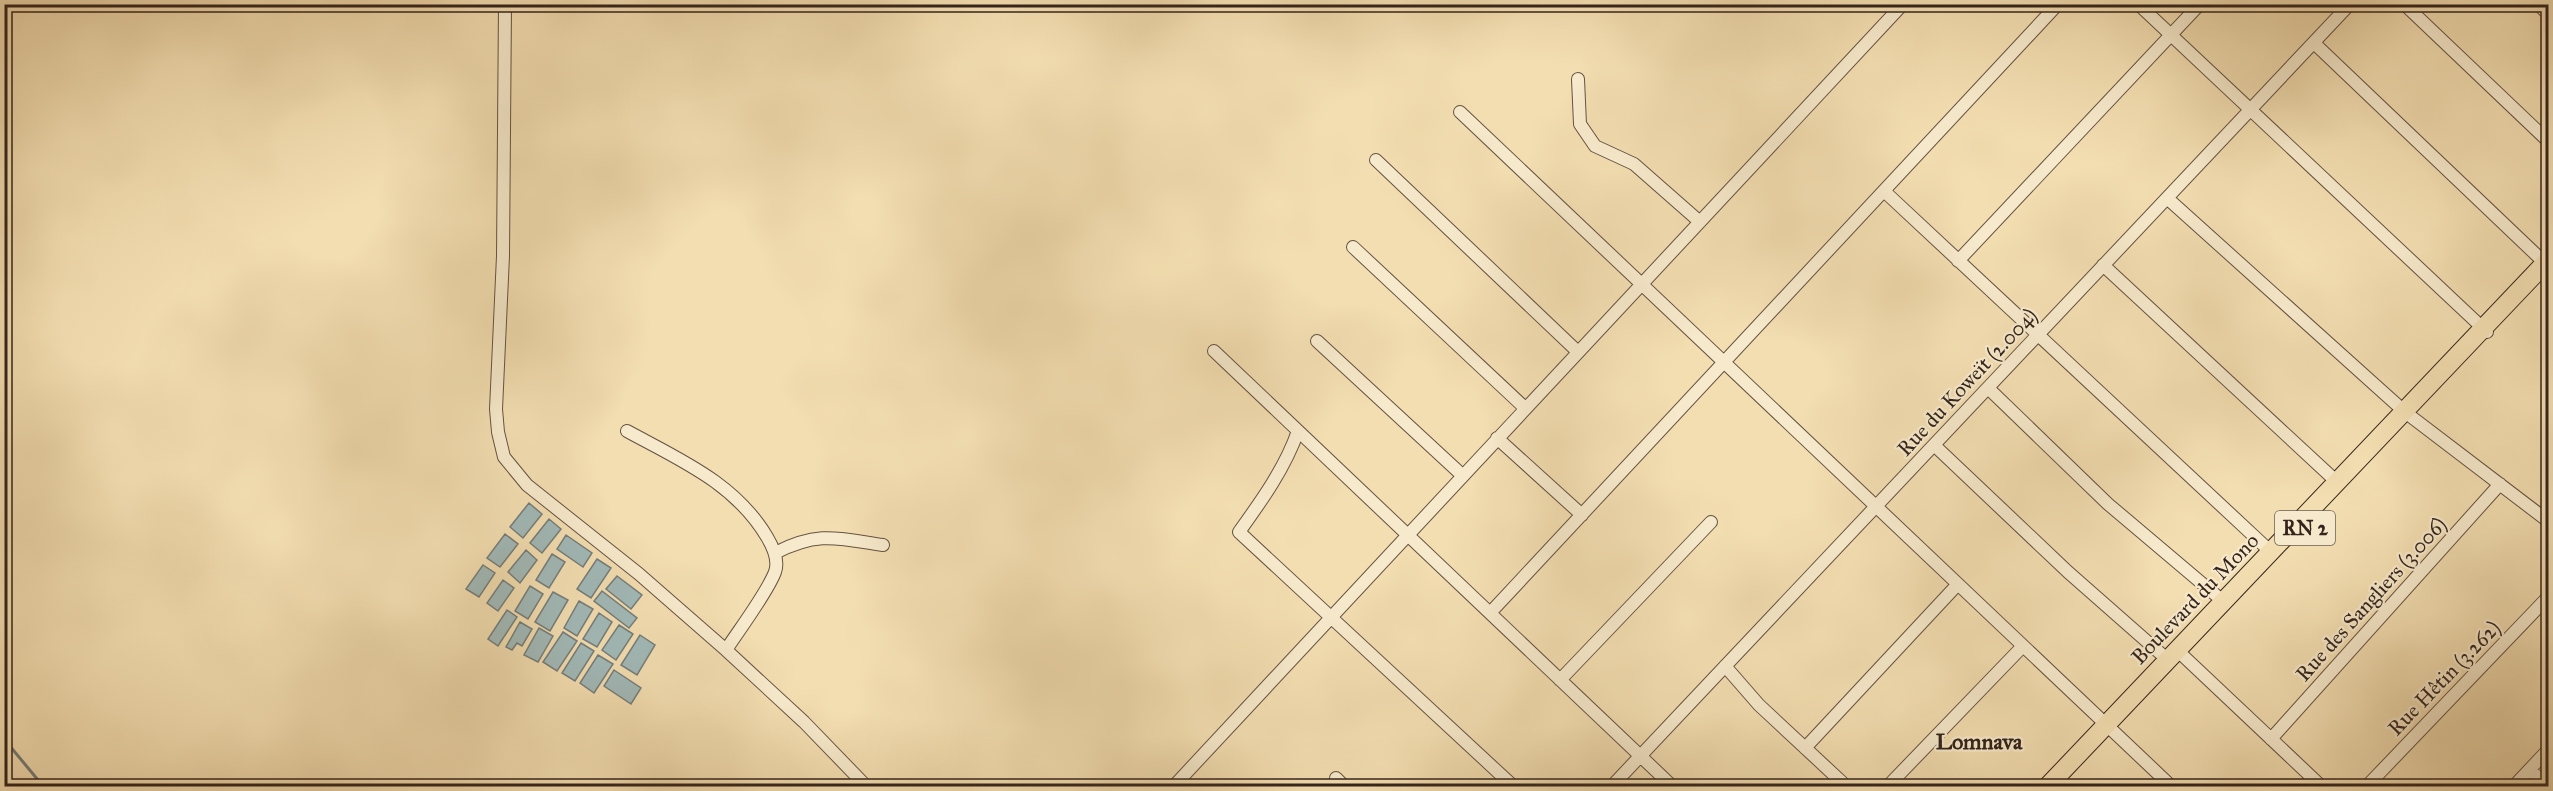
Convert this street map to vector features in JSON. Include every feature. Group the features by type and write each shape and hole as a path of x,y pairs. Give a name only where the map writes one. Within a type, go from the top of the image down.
{"main road":[{"name":"Boulevard du Mono","path":"2058,784 2176,656 2548,264"},
{"name":"Boulevard du Mono","path":"2176,656 2337,482 2408,414"}],"street":[{"path":"505,4 503,256 496,409 498,432 504,457 527,485 639,574 726,650 804,722 866,786"},
{"path":"1174,786 1903,4"},
{"path":"1490,613 2058,4"},
{"path":"2138,4 2485,331"},
{"path":"1958,261 2200,4"},
{"name":"Rue du Koweït (2.004)","path":"1612,786 2350,4"},
{"path":"2404,4 2548,141"},
{"path":"2538,4 2548,14"},
{"path":"2314,43 2548,264"},
{"path":"1578,79 1580,124 1595,146 1634,164 1700,222"},
{"path":"1460,112 2171,786"},
{"path":"1376,160 1578,352"},
{"path":"1884,191 2271,552"},
{"path":"2168,198 2408,414 2548,522"},
{"path":"1353,247 1525,408"},
{"path":"2103,266 2337,482"},
{"path":"1317,341 1462,476"},
{"path":"1214,351 1672,786"},
{"path":"1988,388 2108,504 2224,602"},
{"path":"627,431 717,481 755,517 775,553 776,571 726,650"},
{"path":"1298,431 1291,452 1272,485 1239,532 1513,786"},
{"path":"1497,438 1582,515"},
{"path":"1934,445 2068,572 2176,656 2321,786"},
{"name":"Rue des Sangliers (3.006)","path":"2271,739 2500,484"},
{"path":"1560,680 1711,522"},
{"path":"775,553 807,538 839,538 883,545"},
{"path":"1805,748 1958,584"},
{"name":"Rue Hêtin (3.262)","path":"2367,786 2548,597"},
{"path":"1888,786 2023,646"},
{"path":"1725,666 1759,705 1846,786"},
{"path":"2514,786 2548,750"},
{"path":"2530,770 2548,786"}],"water":[{"path":"529,503 542,514 523,538 510,527"},
{"path":"549,519 561,529 542,553 530,543"},
{"path":"505,534 518,544 500,567 487,558"},
{"path":"566,535 592,553 583,567 557,549"},
{"path":"526,550 537,560 520,583 508,572"},
{"path":"552,554 565,562 549,588 536,580"},
{"path":"597,559 611,568 591,598 577,589"},
{"path":"483,565 495,573 479,597 466,589"},
{"path":"617,576 642,595 631,609 606,589"},
{"path":"503,580 514,588 498,611 487,603"},
{"path":"530,586 543,594 528,619 515,611"},
{"path":"602,591 637,618 629,628 594,601"},
{"path":"553,592 568,600 550,631 535,622"},
{"path":"579,601 593,609 577,636 564,628"},
{"path":"507,610 517,617 498,646 488,639"},
{"path":"599,613 612,622 597,647 583,639"},
{"path":"520,622 532,629 522,646 517,643 512,650 506,647"},
{"path":"619,625 633,634 616,660 602,650"},
{"path":"539,628 553,636 538,662 524,655"},
{"path":"563,632 577,641 557,671 543,662"},
{"path":"640,635 655,645 637,675 621,665"},
{"path":"581,643 594,651 575,681 562,673"},
{"path":"598,655 613,664 594,693 580,683"},
{"path":"614,670 641,688 631,704 604,686"}],"waterway":[{"path":"4,739 43,786"}],"district":[{"name":"Lomnava","path":"1979,741"}]}
